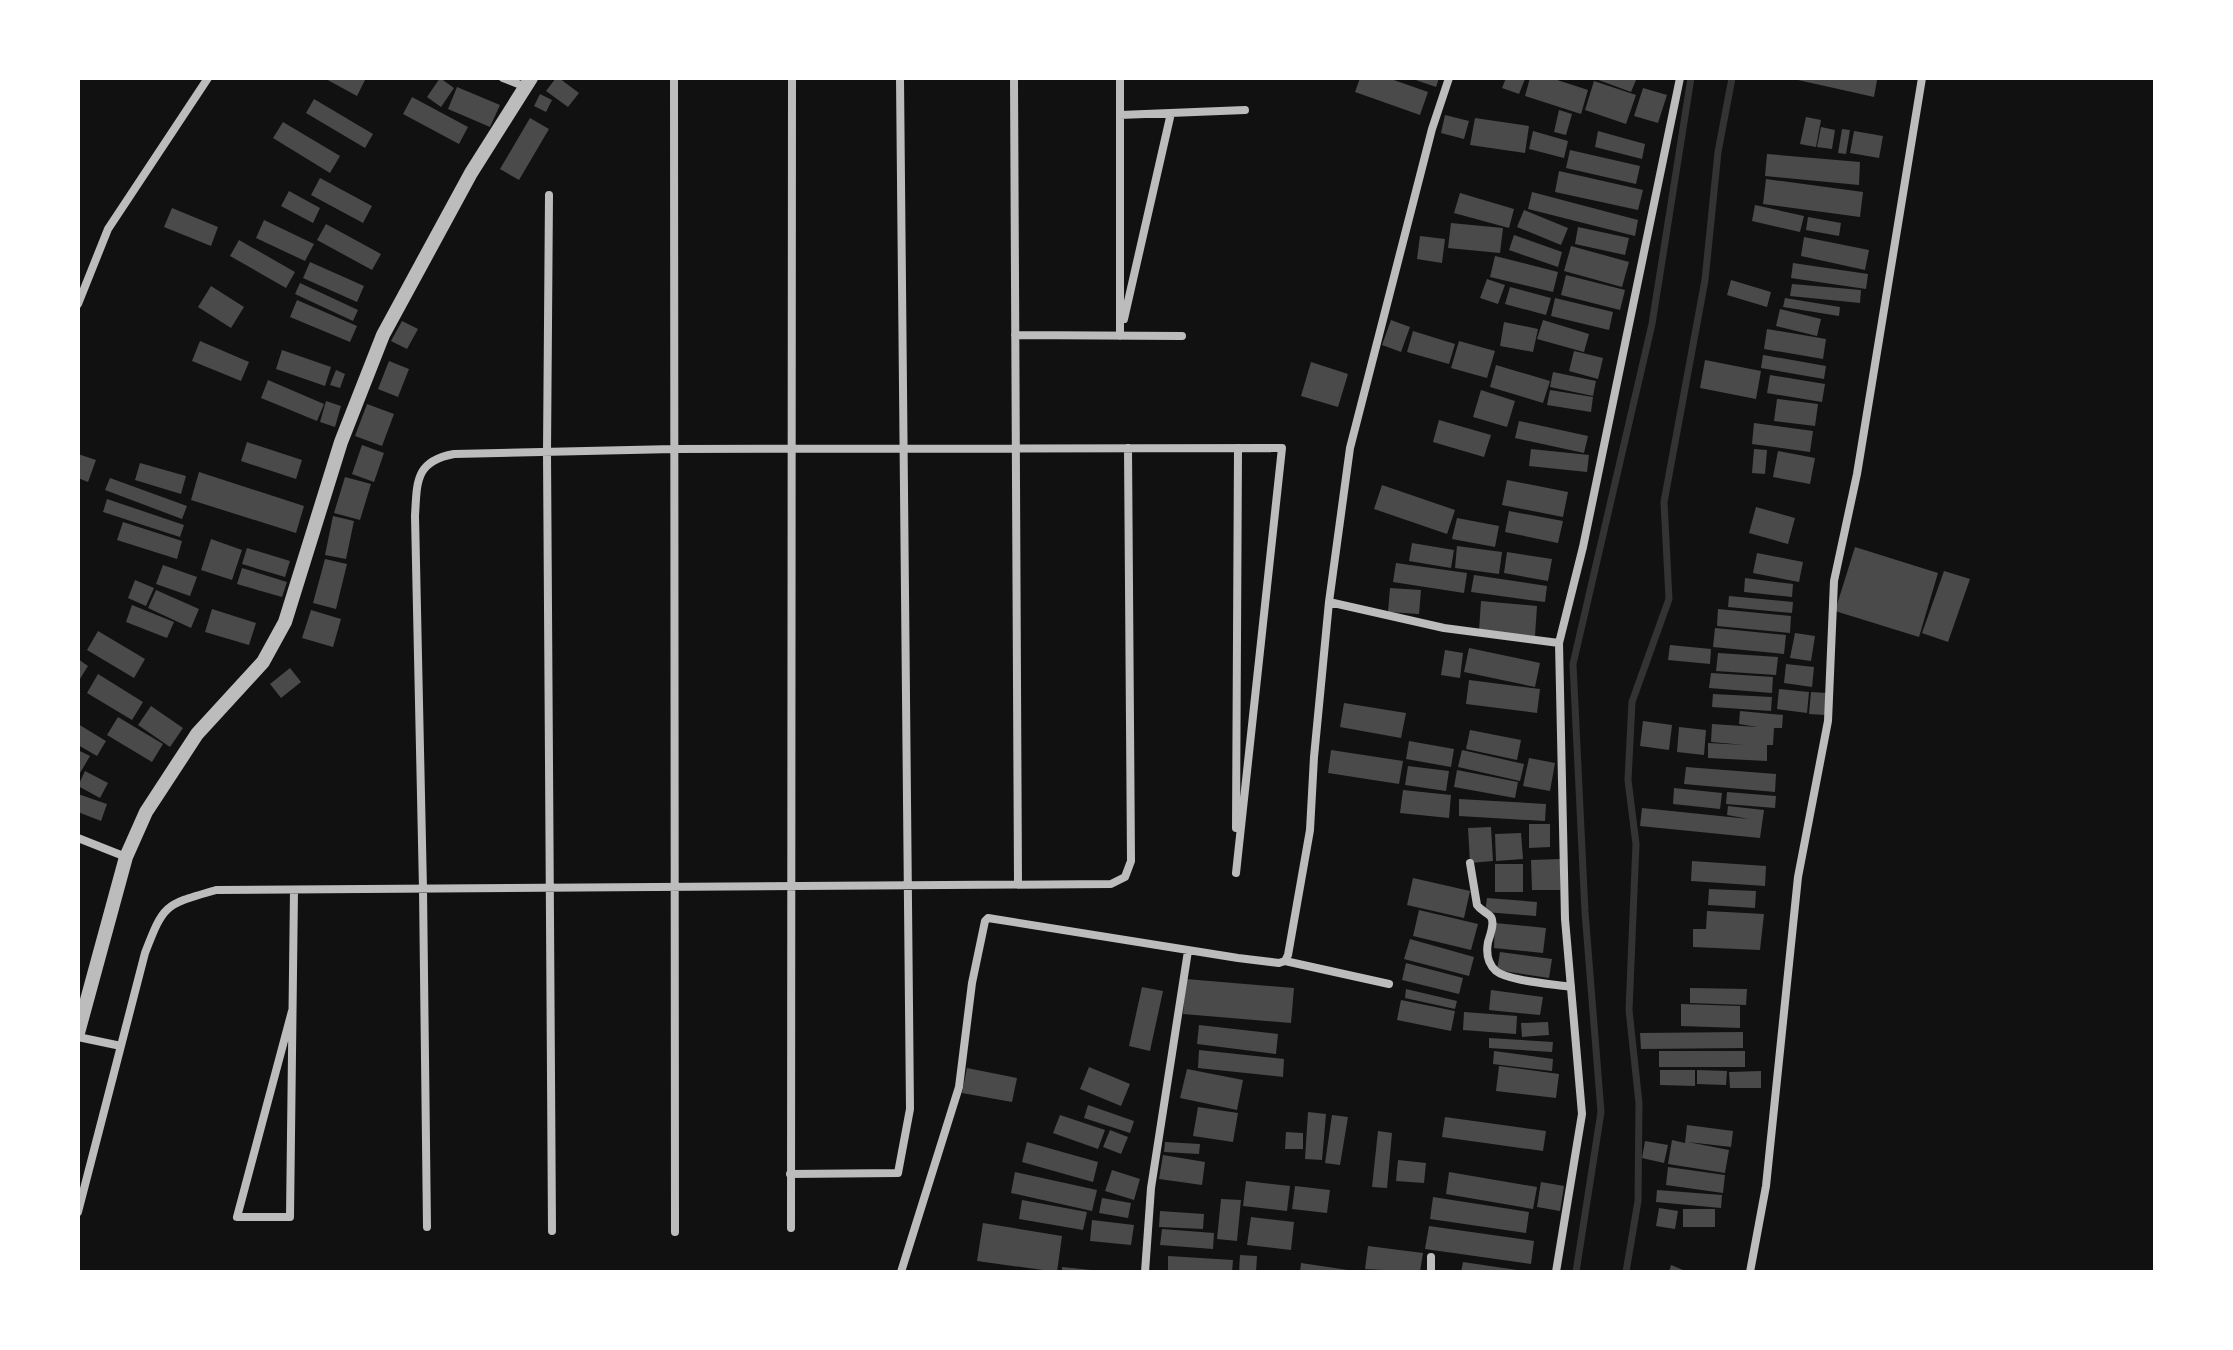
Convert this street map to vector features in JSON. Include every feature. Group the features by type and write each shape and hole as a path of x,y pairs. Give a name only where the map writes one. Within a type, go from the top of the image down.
{"street":[{"path":"78,304 108,229 208,78"},
{"path":"121,1046 78,1035 126,857 146,812 197,734 263,662 285,622 341,442 383,335 471,173 528,82 503,78"},
{"path":"674,78 675,1232"},
{"path":"791,1228 792,78"},
{"path":"790,1174 898,1173 910,1109 900,78"},
{"path":"1014,78 1018,884"},
{"path":"1120,78 1120,336"},
{"path":"1285,961 1310,830 1329,602 1350,448 1432,129 1449,78"},
{"path":"1556,1272 1582,1114 1565,919 1559,643 1583,547 1680,78"},
{"path":"1750,1272 1766,1186 1798,877 1828,721 1834,581 1857,474 1922,78"},
{"path":"1120,115 1245,110"},
{"path":"1120,336 1171,113"},
{"path":"549,195 547,452 552,1231"},
{"path":"1015,335 1182,336"},
{"path":"427,1227 417,484 429,463 440,456 454,454 674,449 1016,448 1238,448 1282,448 1236,873 1238,448"},
{"path":"78,1212 145,953 160,914 181,900 216,890 1111,884 1125,877 1131,861 1128,448"},
{"path":"1329,602 1444,628 1559,643"},
{"path":"78,838 126,857"},
{"path":"1470,863 1477,905 1493,922 1487,950 1488,961 1494,969 1504,975 1571,987"},
{"path":"292,1011 237,1217 290,1217 294,890"},
{"path":"901,1272 959,1087 972,983 985,921 993,918 1188,951 1279,963 1285,961 1389,984"},
{"path":"1145,1272 1151,1188 1188,951"},
{"path":"1431,1257 1431,1272"}],"building":[{"path":"324,78 366,78 357,96"},
{"path":"440,78 454,88 441,107 427,97"},
{"path":"556,78 579,93 568,107 546,91"},
{"path":"1360,78 1388,78 1428,92 1420,115 1355,92"},
{"path":"1410,78 1439,78 1436,87"},
{"path":"1506,78 1525,79 1519,94 1502,88"},
{"path":"1530,78 1551,78 1588,90 1581,114 1525,96"},
{"path":"1593,78 1631,78 1636,80 1631,92"},
{"path":"1789,78 1865,78 1877,80 1874,97"},
{"path":"1594,81 1636,95 1626,124 1585,110"},
{"path":"457,87 500,105 490,127 448,109"},
{"path":"1643,88 1667,95 1658,123 1634,116"},
{"path":"540,94 552,100 546,112 534,106"},
{"path":"412,97 468,127 459,144 403,114"},
{"path":"314,99 373,134 365,148 306,113"},
{"path":"1559,110 1572,114 1566,135 1554,132"},
{"path":"1445,115 1469,121 1464,139 1441,133"},
{"path":"1806,117 1821,120 1816,147 1800,144"},
{"path":"530,118 549,129 519,180 500,169"},
{"path":"1475,118 1529,126 1525,153 1470,145"},
{"path":"283,122 340,156 330,173 273,138"},
{"path":"1821,127 1835,130 1832,149 1817,147"},
{"path":"1842,129 1850,130 1846,154 1838,153"},
{"path":"1533,131 1568,141 1564,158 1529,149"},
{"path":"1598,131 1645,144 1642,159 1595,147"},
{"path":"1854,131 1883,136 1879,158 1850,153"},
{"path":"1570,150 1640,166 1636,184 1566,168"},
{"path":"1767,154 1860,162 1859,185 1765,176"},
{"path":"1559,171 1643,190 1638,210 1555,192"},
{"path":"320,178 372,206 363,223 311,195"},
{"path":"1766,179 1863,192 1860,217 1763,204"},
{"path":"289,191 320,208 313,223 281,206"},
{"path":"1532,192 1638,220 1635,236 1528,209"},
{"path":"1460,193 1514,209 1509,228 1454,213"},
{"path":"1755,205 1804,216 1800,232 1752,221"},
{"path":"172,208 218,227 211,246 164,227"},
{"path":"1524,210 1568,228 1561,245 1517,227"},
{"path":"1808,217 1841,223 1839,236 1806,230"},
{"path":"264,220 314,244 305,261 256,238"},
{"path":"1451,223 1503,228 1500,253 1448,248"},
{"path":"326,224 381,254 372,270 317,240"},
{"path":"1578,227 1629,238 1625,255 1575,244"},
{"path":"1514,235 1562,252 1558,267 1509,250"},
{"path":"1420,236 1445,239 1442,263 1417,259"},
{"path":"1804,237 1869,250 1865,270 1801,256"},
{"path":"239,240 295,272 286,288 230,256"},
{"path":"1571,246 1629,262 1622,287 1564,271"},
{"path":"1495,256 1558,272 1553,292 1490,277"},
{"path":"310,262 364,286 357,302 303,278"},
{"path":"1793,263 1868,274 1866,289 1791,278"},
{"path":"1566,275 1625,290 1620,310 1561,295"},
{"path":"1487,279 1505,285 1498,304 1480,298"},
{"path":"1731,280 1771,292 1767,307 1727,295"},
{"path":"300,283 358,310 353,321 295,294"},
{"path":"1792,284 1861,290 1860,303 1790,296"},
{"path":"211,286 244,307 231,328 198,307"},
{"path":"1510,287 1551,298 1546,315 1505,304"},
{"path":"1555,298 1613,312 1609,330 1551,316"},
{"path":"1785,298 1840,307 1839,316 1783,307"},
{"path":"297,300 357,326 350,342 290,317"},
{"path":"1780,309 1821,319 1817,336 1776,326"},
{"path":"1391,320 1410,327 1401,352 1382,345"},
{"path":"1543,320 1589,334 1584,352 1537,339"},
{"path":"402,321 418,329 407,349 391,341"},
{"path":"1504,322 1538,329 1533,352 1500,346"},
{"path":"1767,329 1826,339 1823,359 1764,349"},
{"path":"1413,331 1455,344 1449,364 1407,352"},
{"path":"200,341 249,362 241,381 192,361"},
{"path":"1459,341 1495,351 1487,378 1451,368"},
{"path":"282,350 331,367 325,386 276,369"},
{"path":"1574,351 1603,358 1598,379 1569,371"},
{"path":"1763,355 1826,366 1824,379 1761,368"},
{"path":"1705,360 1761,371 1756,399 1700,388"},
{"path":"389,361 409,369 398,397 378,389"},
{"path":"1311,362 1348,374 1338,407 1301,396"},
{"path":"1496,365 1550,381 1543,403 1490,387"},
{"path":"336,370 345,374 340,388 330,385"},
{"path":"1553,372 1596,381 1593,396 1550,387"},
{"path":"1770,375 1825,384 1822,402 1767,393"},
{"path":"268,380 324,404 317,421 261,398"},
{"path":"1481,390 1515,401 1507,427 1473,417"},
{"path":"1550,390 1593,397 1591,412 1547,405"},
{"path":"1777,399 1818,404 1815,426 1774,421"},
{"path":"326,401 341,406 335,427 320,422"},
{"path":"367,404 394,414 382,446 355,436"},
{"path":"1439,420 1491,435 1484,457 1433,442"},
{"path":"1519,421 1588,436 1584,453 1515,438"},
{"path":"1754,423 1813,431 1810,452 1752,444"},
{"path":"247,442 302,460 296,479 241,461"},
{"path":"362,445 384,453 374,482 352,474"},
{"path":"1531,449 1589,455 1587,472 1529,466"},
{"path":"1754,449 1767,450 1765,474 1752,473"},
{"path":"1778,451 1815,458 1810,484 1773,477"},
{"path":"78,454 96,460 88,482 78,478"},
{"path":"140,463 186,476 181,494 135,480"},
{"path":"199,472 304,506 296,533 191,500"},
{"path":"345,477 371,484 360,520 334,513"},
{"path":"110,478 187,506 182,519 105,490"},
{"path":"1507,480 1568,492 1563,517 1502,505"},
{"path":"1382,485 1455,510 1447,534 1374,509"},
{"path":"107,499 184,525 180,537 103,512"},
{"path":"1756,507 1795,518 1788,544 1749,533"},
{"path":"1509,511 1563,521 1558,543 1505,532"},
{"path":"333,516 354,521 346,559 325,555"},
{"path":"1457,518 1499,526 1495,547 1452,539"},
{"path":"123,522 182,541 177,559 117,540"},
{"path":"211,539 242,550 232,580 201,570"},
{"path":"1412,543 1454,550 1451,568 1409,561"},
{"path":"1457,546 1502,552 1499,574 1455,568"},
{"path":"1855,547 1938,573 1919,637 1835,611"},
{"path":"247,548 290,561 285,577 242,564"},
{"path":"1507,552 1552,559 1548,581 1504,573"},
{"path":"1757,553 1803,562 1799,582 1753,573"},
{"path":"325,559 347,564 336,609 313,603"},
{"path":"1396,563 1467,573 1464,593 1393,582"},
{"path":"163,565 197,577 190,596 156,584"},
{"path":"242,568 287,582 282,597 237,584"},
{"path":"1944,571 1970,579 1948,642 1922,633"},
{"path":"1474,575 1547,586 1545,602 1471,592"},
{"path":"1745,578 1793,584 1792,597 1744,592"},
{"path":"135,580 154,588 146,606 128,598"},
{"path":"1390,588 1421,590 1419,614 1388,612"},
{"path":"156,590 199,609 191,628 148,608"},
{"path":"1729,596 1793,602 1792,613 1728,607"},
{"path":"1481,601 1537,606 1535,636 1479,631"},
{"path":"132,605 174,622 167,638 126,622"},
{"path":"212,609 256,623 249,645 205,632"},
{"path":"1718,609 1791,616 1790,633 1717,626"},
{"path":"311,610 341,619 333,647 302,638"},
{"path":"1715,628 1786,635 1784,654 1713,647"},
{"path":"98,631 145,659 134,678 87,650"},
{"path":"1795,633 1815,636 1811,661 1790,658"},
{"path":"1670,645 1711,649 1710,664 1668,660"},
{"path":"1469,648 1540,663 1535,687 1464,672"},
{"path":"1445,650 1463,653 1460,678 1441,675"},
{"path":"1718,653 1778,657 1776,675 1716,671"},
{"path":"78,659 88,666 78,682"},
{"path":"1786,664 1814,667 1812,687 1784,683"},
{"path":"290,668 301,682 281,698 270,684"},
{"path":"1711,673 1773,677 1772,693 1709,688"},
{"path":"98,674 143,702 132,720 87,693"},
{"path":"1469,680 1540,689 1537,713 1466,704"},
{"path":"1779,689 1809,692 1807,713 1777,709"},
{"path":"1811,692 1828,693 1826,715 1809,714"},
{"path":"1713,694 1772,697 1771,711 1712,707"},
{"path":"1344,703 1406,713 1401,738 1340,727"},
{"path":"151,706 183,728 170,747 138,725"},
{"path":"1740,711 1783,715 1782,728 1774,728 1773,745 1767,745 1767,761 1708,758 1708,743 1745,745 1711,742 1712,724 1757,727 1739,724"},
{"path":"118,717 163,744 152,762 107,735"},
{"path":"1643,721 1672,725 1669,750 1640,746"},
{"path":"78,724 106,741 97,756 78,745"},
{"path":"1679,727 1706,730 1704,755 1677,752"},
{"path":"1470,730 1521,740 1517,760 1466,749"},
{"path":"1409,741 1454,749 1451,767 1406,759"},
{"path":"78,750 90,756 80,773 78,772"},
{"path":"1331,750 1403,761 1399,784 1328,773"},
{"path":"1462,750 1524,764 1520,781 1458,767"},
{"path":"1529,758 1555,763 1550,791 1523,786"},
{"path":"1408,766 1449,771 1446,791 1405,785"},
{"path":"1686,767 1776,774 1775,792 1684,784"},
{"path":"1457,770 1518,782 1515,798 1454,787"},
{"path":"85,771 108,783 100,798 78,786"},
{"path":"1674,788 1722,793 1720,809 1673,804"},
{"path":"1403,790 1451,795 1449,818 1400,813"},
{"path":"1727,792 1776,796 1775,808 1726,804"},
{"path":"78,794 107,804 101,821 78,812"},
{"path":"1459,799 1546,804 1545,821 1459,816"},
{"path":"1728,806 1764,810 1760,838 1640,826 1642,808 1749,819 1727,815"},
{"path":"1529,824 1550,824 1550,847 1529,848"},
{"path":"1491,827 1493,861 1470,863 1468,828"},
{"path":"1521,833 1523,859 1496,861 1495,834"},
{"path":"1560,859 1560,890 1532,890 1531,860"},
{"path":"1692,861 1766,866 1765,886 1691,881"},
{"path":"1495,864 1523,864 1523,892 1495,892"},
{"path":"1413,878 1470,891 1464,918 1407,905"},
{"path":"1709,889 1756,891 1755,908 1708,905"},
{"path":"1487,898 1537,902 1536,916 1485,912"},
{"path":"1419,910 1478,924 1471,950 1413,936"},
{"path":"1707,911 1764,914 1760,950 1693,947 1693,929 1706,929"},
{"path":"1495,923 1546,928 1543,953 1494,948"},
{"path":"1410,939 1474,957 1469,976 1404,959"},
{"path":"1500,952 1552,959 1549,978 1497,970"},
{"path":"1406,963 1463,978 1459,994 1402,980"},
{"path":"1186,979 1294,988 1291,1023 1183,1014"},
{"path":"1142,987 1163,991 1150,1051 1129,1046"},
{"path":"1690,988 1747,989 1746,1005 1690,1003"},
{"path":"1406,989 1457,1001 1455,1009 1405,998"},
{"path":"1491,990 1543,997 1540,1015 1489,1010"},
{"path":"1401,1000 1455,1011 1451,1031 1397,1020"},
{"path":"1681,1004 1740,1006 1740,1028 1681,1026"},
{"path":"1464,1012 1517,1016 1516,1034 1463,1030"},
{"path":"1548,1022 1549,1035 1522,1037 1521,1023"},
{"path":"1199,1025 1278,1034 1276,1054 1197,1044"},
{"path":"1743,1032 1743,1048 1641,1049 1640,1033"},
{"path":"1489,1038 1553,1042 1552,1052 1489,1048"},
{"path":"1199,1050 1284,1059 1283,1077 1198,1068"},
{"path":"1494,1051 1553,1059 1552,1071 1493,1064"},
{"path":"1659,1051 1745,1051 1745,1067 1659,1067"},
{"path":"1499,1066 1559,1074 1556,1098 1496,1091"},
{"path":"1089,1067 1130,1084 1121,1106 1080,1089"},
{"path":"967,1068 1017,1078 1012,1102 962,1093"},
{"path":"1187,1069 1243,1080 1237,1110 1180,1098"},
{"path":"1660,1070 1695,1070 1695,1086 1660,1085"},
{"path":"1697,1070 1727,1071 1726,1085 1697,1084"},
{"path":"1761,1071 1761,1088 1730,1088 1729,1072"},
{"path":"1088,1105 1134,1121 1130,1133 1084,1118"},
{"path":"1198,1107 1238,1113 1233,1142 1193,1136"},
{"path":"1308,1112 1326,1114 1322,1160 1305,1159"},
{"path":"1060,1115 1105,1130 1098,1149 1053,1133"},
{"path":"1332,1115 1348,1117 1340,1165 1325,1163"},
{"path":"1445,1117 1546,1131 1543,1151 1442,1137"},
{"path":"1687,1125 1733,1131 1731,1147 1688,1142 1729,1150 1725,1173 1668,1164 1672,1140 1685,1143"},
{"path":"1110,1130 1128,1137 1121,1154 1103,1147"},
{"path":"1378,1131 1392,1133 1387,1188 1372,1187"},
{"path":"1286,1132 1303,1133 1303,1149 1285,1149"},
{"path":"1645,1141 1668,1145 1664,1163 1642,1158"},
{"path":"1027,1142 1098,1162 1093,1182 1022,1162"},
{"path":"1165,1142 1200,1144 1199,1154 1164,1152"},
{"path":"1163,1155 1205,1162 1202,1185 1159,1179"},
{"path":"1398,1160 1426,1163 1424,1183 1396,1181"},
{"path":"1668,1167 1725,1175 1723,1193 1666,1185"},
{"path":"1112,1170 1140,1179 1134,1200 1105,1191"},
{"path":"1015,1172 1097,1190 1092,1211 1011,1193"},
{"path":"1449,1172 1537,1187 1533,1209 1446,1194"},
{"path":"1246,1181 1290,1186 1287,1211 1243,1206"},
{"path":"1541,1182 1564,1186 1560,1211 1537,1207"},
{"path":"1295,1186 1330,1190 1327,1213 1292,1209"},
{"path":"1657,1190 1722,1195 1721,1208 1656,1202"},
{"path":"1433,1197 1529,1212 1526,1233 1430,1219"},
{"path":"1102,1198 1131,1203 1128,1218 1099,1213"},
{"path":"1221,1199 1241,1200 1237,1241 1217,1239"},
{"path":"1022,1200 1087,1212 1083,1230 1019,1219"},
{"path":"1659,1208 1678,1211 1675,1229 1656,1226"},
{"path":"1683,1209 1715,1209 1715,1227 1683,1227"},
{"path":"1160,1211 1204,1214 1203,1229 1159,1227"},
{"path":"1251,1217 1294,1222 1291,1250 1247,1245"},
{"path":"1092,1220 1134,1225 1131,1245 1090,1241"},
{"path":"983,1223 1062,1236 1057,1272 977,1261"},
{"path":"1429,1226 1534,1241 1531,1264 1425,1249"},
{"path":"1162,1229 1214,1233 1213,1249 1160,1245"},
{"path":"1368,1246 1423,1253 1420,1272 1365,1269"},
{"path":"1240,1255 1257,1256 1256,1272 1239,1272"},
{"path":"1168,1256 1233,1260 1232,1272 1168,1272"},
{"path":"1463,1262 1517,1270 1517,1272 1461,1272"},
{"path":"1301,1263 1348,1270 1348,1272 1300,1272"},
{"path":"1671,1265 1688,1272 1669,1272"},
{"path":"1062,1267 1091,1270 1091,1272 1062,1272"}],"waterway":[{"path":"1576,1272 1601,1112 1585,912 1573,664 1652,324 1691,78"},
{"path":"1626,1272 1638,1201 1639,1103 1629,1010 1636,844 1628,780 1632,702 1669,599 1664,502 1705,280 1718,152 1732,78"}]}
